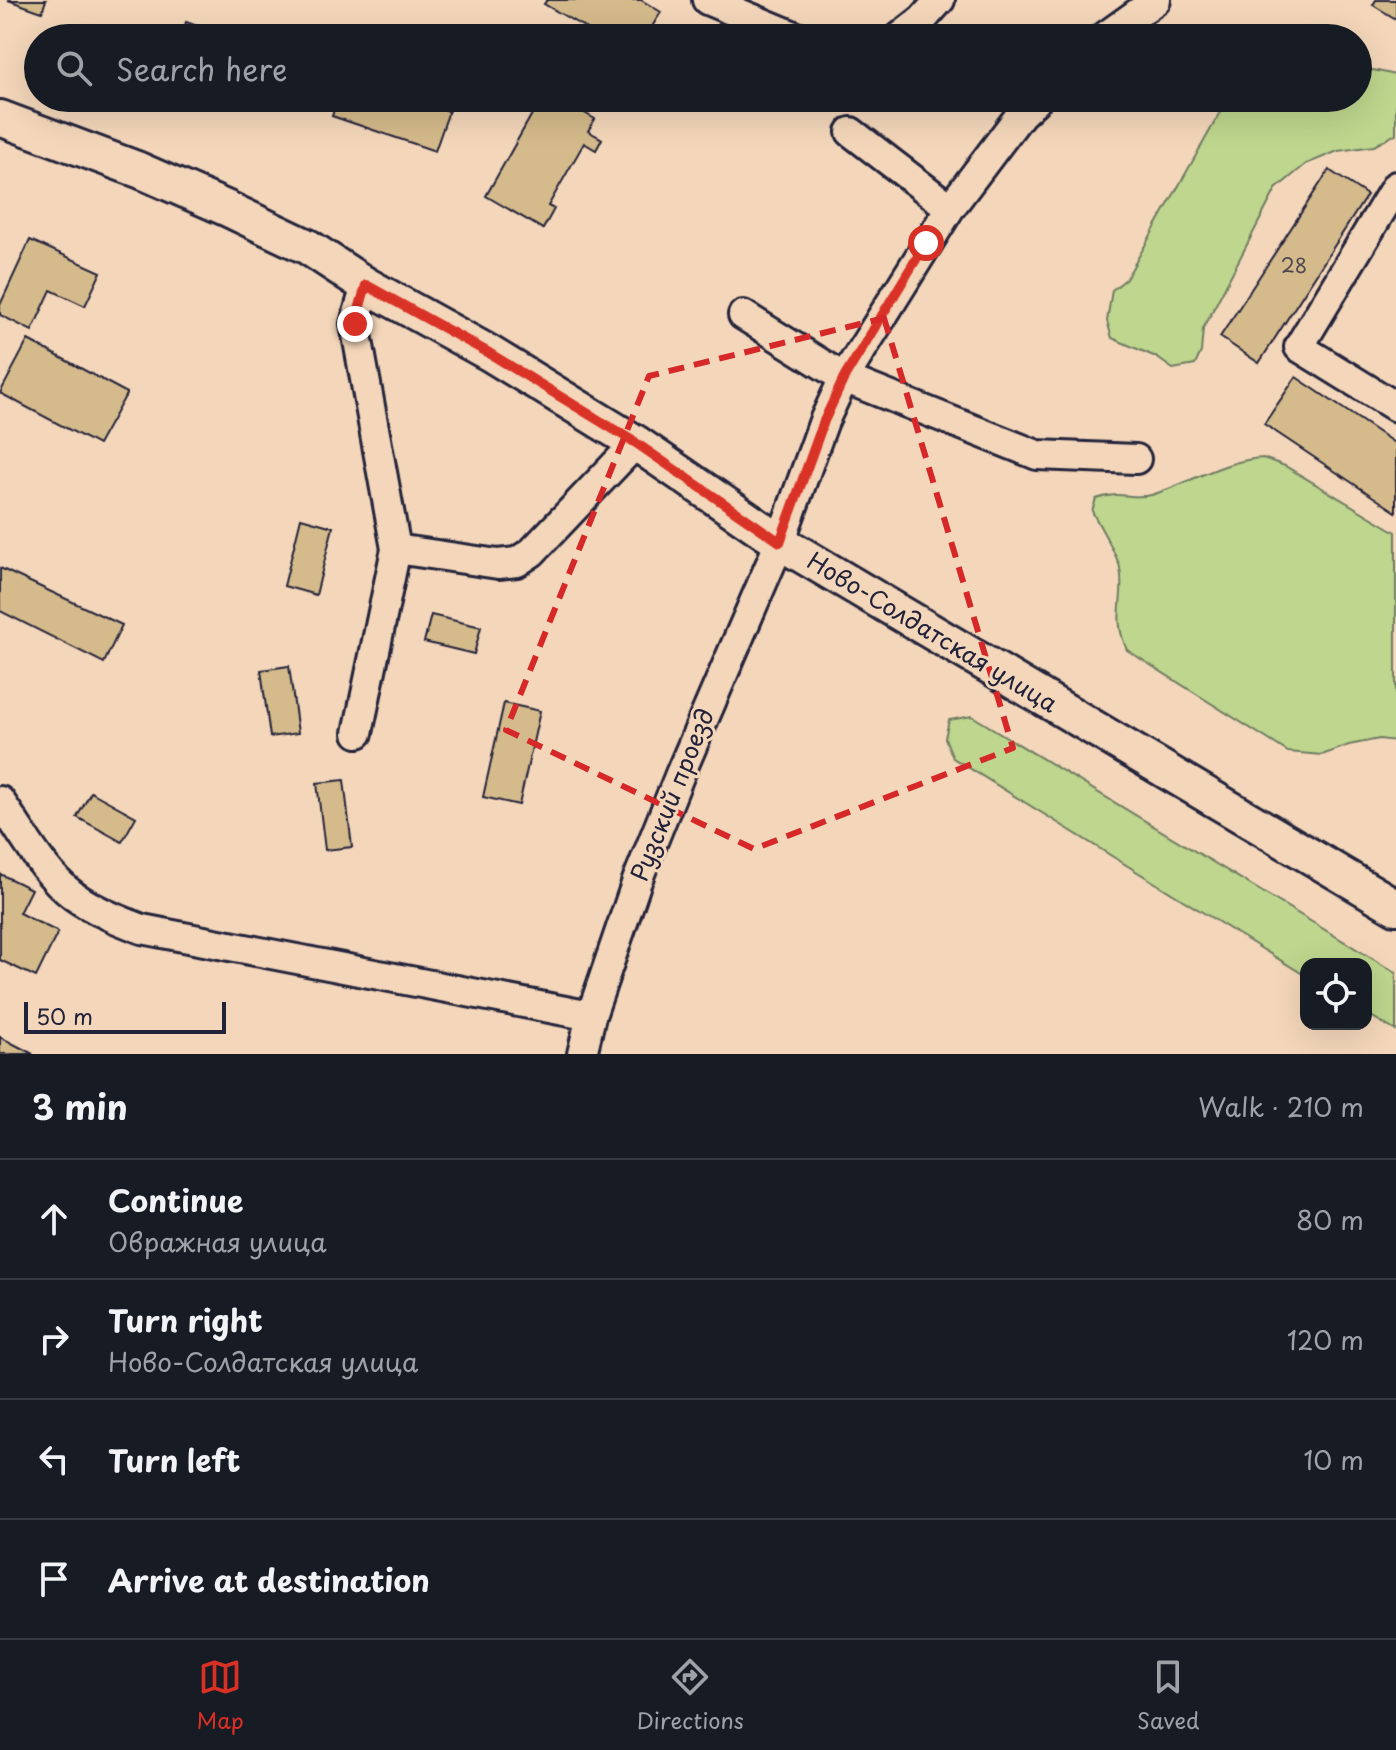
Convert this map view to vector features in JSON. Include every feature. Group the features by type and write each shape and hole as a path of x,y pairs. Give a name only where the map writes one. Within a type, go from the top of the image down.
{"main road":[{"name":"Ново-Солдатская улица","path":"0,118 139,170 308,247 366,285 489,353 636,443 780,542 1396,907"}],"street":[{"path":"707,0 765,24"},
{"path":"917,24 940,0"},
{"path":"1123,24 1156,0"},
{"name":"Рузский проезд","path":"582,1054 591,1016 642,868 780,542 824,421 844,378 950,208 1023,112"},
{"path":"851,132 950,208"},
{"path":"1396,186 1299,347 1396,407"},
{"path":"358,733 396,549 355,324 366,285"},
{"path":"743,315 844,378 1037,455 1136,459"},
{"path":"396,549 498,564 517,562 532,552 636,443"},
{"path":"0,801 50,873 72,895 104,914 142,929 591,1016"}],"highlighted area":[{"path":"884,318 1013,748 754,849 506,730 649,376"}],"green space":[{"path":"1372,70 1396,75 1396,134 1374,146 1338,151 1306,164 1276,189 1203,329 1201,352 1195,365 1173,369 1156,357 1112,338 1107,321 1112,290 1126,279 1220,112 1372,112"},
{"path":"1263,458 1285,466 1396,532 1396,741 1379,739 1322,755 1288,752 1127,650 1119,617 1119,563 1092,511 1096,499 1112,495 1151,495 1234,463"},
{"path":"972,716 1371,958 1300,958 1300,972 953,758 945,738 949,720"},
{"path":"1372,958 1396,973 1396,1031 1372,1017"}],"building":[{"path":"8,0 46,0 42,12"},
{"path":"547,0 641,0 661,12 654,24 579,24 544,4"},
{"path":"1376,0 1396,0 1396,19 1373,5"},
{"path":"333,112 449,112 435,151 332,116"},
{"path":"533,112 583,112 595,119 588,131 602,139 596,150 584,143 548,206 554,209 543,229 486,196"},
{"path":"1329,170 1367,195 1259,363 1220,337"},
{"path":"30,240 101,272 85,306 51,290 32,331 0,315 0,305"},
{"path":"28,340 127,393 98,445 0,393"},
{"path":"1296,377 1396,444 1396,512 1264,424"},
{"path":"301,518 333,527 316,595 284,586"},
{"path":"0,568 122,625 104,663 0,611"},
{"path":"431,615 481,627 474,654 424,642"},
{"path":"289,666 298,733 270,737 261,670"},
{"path":"504,703 540,711 519,805 483,797"},
{"path":"344,780 352,847 325,850 317,783"},
{"path":"91,792 136,817 122,842 77,817"},
{"path":"0,874 31,889 19,913 58,932 36,977 0,960"},
{"path":"0,1037 33,1054 0,1054"}],"route":[{"path":"355,324 366,285 489,353 636,443 780,542 824,421 844,378 926,243"}]}
